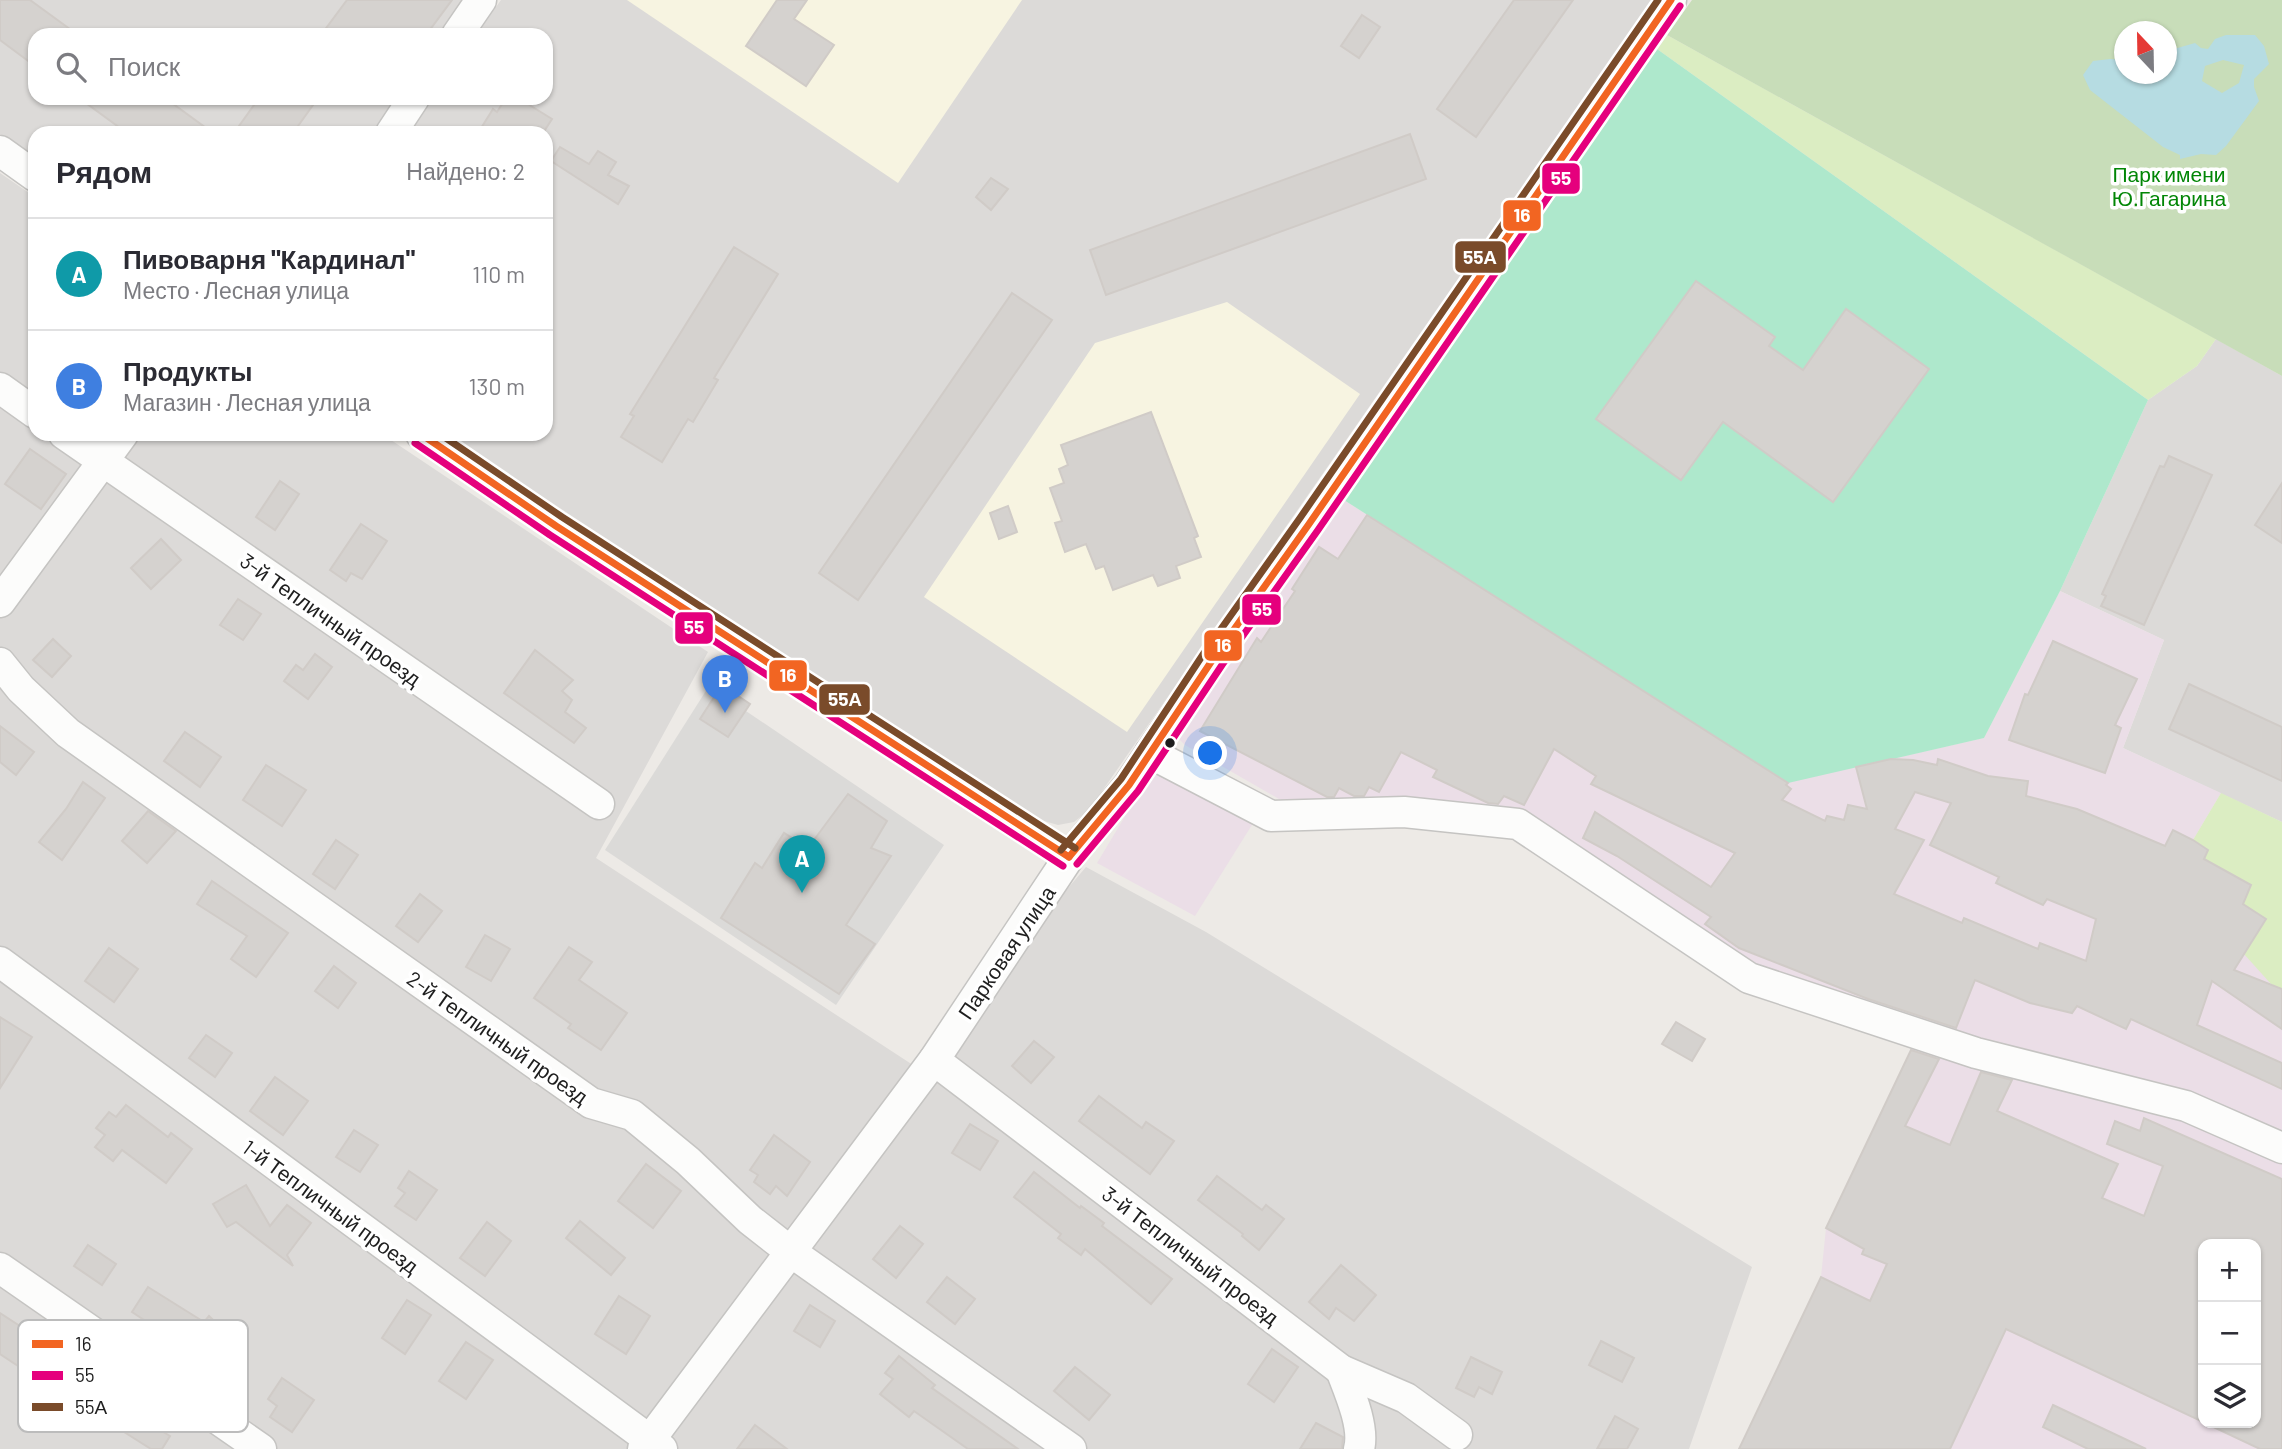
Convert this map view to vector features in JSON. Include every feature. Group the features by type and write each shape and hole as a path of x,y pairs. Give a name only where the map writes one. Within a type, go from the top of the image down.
{"street":[{"path":"462,28 481,0"},
{"name":"Парковая улица","path":"651,1446 934,1060 1069,857 1129,785 1671,0"},
{"path":"396,126 409,105"},
{"path":"0,151 28,171"},
{"path":"0,388 28,408"},
{"name":"3-й Тепличный проезд","path":"74,441 599,804"},
{"path":"0,602 119,441"},
{"path":"431,441 555,526 1069,857"},
{"name":"2-й Тепличный проезд","path":"0,663 20,689 68,733 591,1103 632,1115 688,1161 750,1220 791,1252 1071,1449"},
{"path":"1150,753 1271,816 1404,812 1518,824 1749,978 1976,1054 2186,1107 2282,1148"},
{"name":"1-й Тепличный проезд","path":"0,962 651,1446"},
{"name":"3-й Тепличный проезд","path":"934,1060 1341,1370 1406,1398 1457,1435"},
{"path":"0,1268 75,1320"},
{"path":"1341,1370 1356,1411 1361,1442 1359,1449"},
{"path":"236,1432 261,1449"}],"shaded area":[{"path":"0,0 469,0 450,28 28,28 28,105 398,105 384,126 28,126 28,154 0,134"},
{"path":"501,0 1652,0 1089,810 1074,822 1058,825 1030,817 458,441 553,441 553,126 413,126 427,105 553,105 553,28 481,28"},
{"path":"627,0 1022,0 898,183"},
{"path":"0,173 28,192 28,441 392,441 708,652 596,858 916,1067 1086,867 1206,932 1752,1267 1689,1449 0,1449"},
{"path":"1227,302 1360,394 1127,732 924,597 1095,343"},
{"path":"2216,339 2282,376 2282,822 2123,748 2164,640 2060,591 2148,400 2197,366"},
{"path":"1344,500 1788,782 1984,738 2060,591 2164,640 2123,748 2221,793 2193,840 2208,850 2204,859 2251,885 2266,919 2270,984 2282,989 2282,1449 1739,1449 1821,1277 1826,1228 1922,1028 1751,963 1542,822 1497,811 1310,808 1279,799 1179,739 1179,731"},
{"path":"709,686 944,845 836,1005 605,850"},
{"path":"1156,765 1255,820 1195,916 1097,863"}],"green space":[{"name":"Парк имени Ю.Гагарина","path":"1692,0 2282,0 2282,376 1667,35"},
{"path":"1667,35 2216,339 2197,366 2148,400 1657,49"},
{"path":"1657,49 2148,400 2060,591 1984,738 1788,783 1344,500"},
{"path":"2221,793 2282,822 2282,989 2271,984 2244,954 2266,919 2243,904 2250,885 2204,859 2208,850 2193,840"}],"water":[{"path":"2226,35 2255,35 2264,46 2269,64 2254,79 2259,101 2226,146 2216,155 2201,154 2180,159 2180,155 2163,147 2090,90 2083,75 2093,61 2114,59 2114,84 2177,84 2177,48 2195,43 2208,49 2215,39","holes":["2223,60 2244,65 2239,83 2222,93 2202,81 2205,66"]}],"building":[{"path":"0,0 30,0 68,28 28,28 28,61 0,40"},
{"path":"347,0 452,0 431,28 326,28"},
{"path":"777,0 807,0 794,19 834,45 806,86 746,46"},
{"path":"1514,0 1573,0 1476,137 1437,109"},
{"path":"1362,15 1380,27 1359,58 1341,46"},
{"path":"89,105 175,105 203,126 117,126"},
{"path":"254,105 313,105 298,126 239,126"},
{"path":"502,105 529,105 552,119 548,126 482,126 493,109 497,112"},
{"path":"1410,134 1426,179 1106,295 1090,250"},
{"path":"560,147 589,164 598,151 616,162 608,175 629,186 618,204 553,162"},
{"path":"991,178 1008,189 991,210 976,197"},
{"path":"734,247 778,274 714,378 718,380 693,422 688,419 662,462 621,437 634,416 630,414"},
{"path":"1696,281 1775,337 1769,346 1803,370 1846,309 1929,369 1833,502 1723,422 1681,480 1596,419"},
{"path":"1012,293 1052,320 858,600 819,573"},
{"path":"1151,412 1198,536 1194,538 1201,557 1176,566 1180,578 1158,586 1153,575 1113,590 1104,566 1096,569 1086,544 1065,552 1055,523 1062,521 1050,488 1064,483 1059,469 1068,465 1061,445"},
{"path":"30,449 66,474 41,509 5,484"},
{"path":"2169,456 2212,475 2144,625 2101,606 2106,596 2102,594 2160,466 2164,467"},
{"path":"280,481 299,494 275,530 256,517"},
{"path":"2282,483 2282,543 2255,525"},
{"path":"1008,506 1017,532 999,539 990,513"},
{"path":"1367,515 1788,783 1786,785 1791,789 1782,800 1825,821 1827,816 1844,820 1848,805 1867,809 1856,767 1891,759 1937,765 1938,759 1988,776 2028,781 2026,796 2077,809 2165,846 2173,830 2193,840 2208,850 2204,859 2251,885 2243,904 2266,919 2234,970 2282,989 2282,1029 2212,981 2197,1025 2282,1063 2282,1089 2131,1019 2126,1029 2077,1006 2072,1013 2030,1003 1975,980 1956,1028 1868,999 1739,948 1705,924 1711,917 1617,856 1583,838 1595,812 1711,887 1735,853 1591,784 1596,776 1554,749 1524,805 1504,796 1498,804 1488,803 1433,777 1437,770 1401,752 1379,792 1369,787 1364,796 1354,796 1339,788 1334,797 1327,797 1200,731 1257,638 1261,642 1295,591 1292,589 1319,547 1338,559","holes":["1915,792 1951,803 1930,845 1999,877 1996,883 2043,905 2047,899 2096,919 2086,961 2040,943 2038,949 1964,918 1962,923 1894,894 1924,840 1895,829"]},
{"path":"361,524 387,541 362,579 351,573 346,581 330,570"},
{"path":"161,539 181,560 151,589 131,568"},
{"path":"238,599 261,614 243,640 220,625"},
{"path":"53,639 71,656 52,677 33,660"},
{"path":"2053,641 2137,679 2115,725 2121,728 2105,773 2009,740 2025,694 2028,695"},
{"path":"535,650 573,680 562,691 572,700 565,712 586,728 574,743 504,693"},
{"path":"315,654 332,667 308,699 284,681 296,665 303,670"},
{"path":"2189,684 2282,727 2282,781 2169,729"},
{"path":"722,685 750,704 728,737 700,719"},
{"path":"0,726 34,752 16,775 0,762"},
{"path":"185,732 221,757 200,787 164,761"},
{"path":"266,765 306,790 282,826 243,800"},
{"path":"83,782 105,798 62,860 39,842 66,809"},
{"path":"848,794 887,821 871,848 891,856 846,925 875,944 839,994 721,918 755,863 762,868 784,833 808,848"},
{"path":"148,811 176,831 147,863 122,841"},
{"path":"336,840 358,855 335,889 313,874"},
{"path":"212,881 288,933 256,977 231,959 247,936 197,904"},
{"path":"420,894 442,911 418,942 396,926"},
{"path":"485,935 510,949 491,981 466,967"},
{"path":"569,947 592,962 579,980 627,1013 601,1050 568,1028 571,1024 534,998"},
{"path":"109,948 138,969 114,1002 85,981"},
{"path":"334,966 356,983 338,1008 315,991"},
{"path":"0,1017 32,1037 0,1088"},
{"path":"1676,1022 1705,1039 1692,1061 1662,1044"},
{"path":"206,1035 232,1053 215,1077 189,1058"},
{"path":"1034,1041 1054,1057 1031,1083 1012,1066"},
{"path":"1911,1050 1939,1059 1905,1126 1950,1145 1981,1072 2012,1080 1997,1111 2118,1164 2102,1198 2144,1216 2163,1166 2107,1144 2115,1121 2140,1131 2144,1118 2282,1179 2282,1449 2260,1449 2216,1428 2261,1428 2261,1239 2198,1239 2198,1420 2006,1329 1950,1449 1739,1449 1821,1277 1870,1301 1887,1264 1862,1254 1864,1249 1826,1228"},
{"path":"275,1077 308,1101 283,1135 250,1111"},
{"path":"1099,1096 1142,1128 1146,1122 1174,1141 1150,1174 1079,1121"},
{"path":"126,1105 168,1137 171,1133 192,1149 166,1183 122,1150 113,1161 95,1147 105,1135 96,1128 109,1112 116,1117"},
{"path":"970,1124 998,1141 980,1170 952,1153"},
{"path":"354,1130 378,1145 360,1172 336,1157"},
{"path":"774,1135 810,1162 787,1196 776,1186 770,1194 754,1182 758,1175 750,1170"},
{"path":"646,1164 681,1191 653,1228 618,1201"},
{"path":"409,1171 437,1190 416,1220 395,1206 405,1193 398,1188"},
{"path":"1034,1172 1104,1223 1102,1226 1172,1279 1151,1304 1085,1249 1081,1255 1058,1238 1061,1234 1014,1197"},
{"path":"1217,1176 1262,1210 1266,1205 1284,1219 1259,1250 1242,1236 1243,1234 1198,1200"},
{"path":"246,1185 270,1226 287,1205 311,1223 287,1255 293,1266 236,1222 227,1227 213,1204"},
{"path":"580,1221 625,1258 611,1275 566,1238"},
{"path":"487,1222 511,1241 485,1276 460,1258"},
{"path":"900,1226 923,1244 896,1278 873,1259"},
{"path":"88,1245 116,1264 102,1285 74,1266"},
{"path":"1341,1265 1376,1295 1354,1321 1336,1308 1329,1319 1309,1302"},
{"path":"947,1277 975,1299 955,1324 927,1302"},
{"path":"148,1287 201,1320 144,1320 132,1312"},
{"path":"619,1296 650,1316 626,1354 595,1334"},
{"path":"407,1300 431,1315 405,1354 382,1338"},
{"path":"810,1305 835,1321 820,1347 794,1331"},
{"path":"0,1313 18,1325 18,1366 0,1354"},
{"path":"1601,1341 1634,1358 1622,1382 1589,1365"},
{"path":"466,1342 493,1360 466,1399 439,1381"},
{"path":"1272,1349 1298,1367 1274,1402 1248,1384"},
{"path":"899,1356 935,1385 932,1388 1018,1449 968,1449 914,1411 909,1417 880,1394 893,1379 885,1373"},
{"path":"1471,1357 1502,1372 1492,1394 1479,1387 1474,1397 1456,1388"},
{"path":"1075,1367 1110,1395 1089,1420 1054,1391"},
{"path":"282,1378 314,1400 292,1432 270,1417 277,1406 268,1399"},
{"path":"2053,1405 2146,1449 2088,1449 2043,1427"},
{"path":"1615,1416 1638,1429 1627,1449 1597,1449"},
{"path":"1316,1423 1343,1437 1342,1449 1300,1449"},
{"path":"755,1425 787,1449 737,1449"},
{"path":"124,1432 163,1432 170,1436 162,1449 151,1449"}],"transit line":[{"name":"55А","path":"1061,850 1121,779 1204,653 1658,0"},
{"name":"16","path":"1069,857 1129,785 1213,659 1671,0"},
{"name":"55","path":"1077,864 1138,791 1222,665 1680,6"},
{"name":"16","path":"431,441 556,526 1069,857"},
{"name":"55А","path":"450,441 562,517 1075,848"},
{"name":"55","path":"415,443 550,535 1063,866"}],"place":[{"name":"Продукты","path":"725,713"},
{"name":"Пивоварня \"Кардинал\"","path":"802,893"}]}
